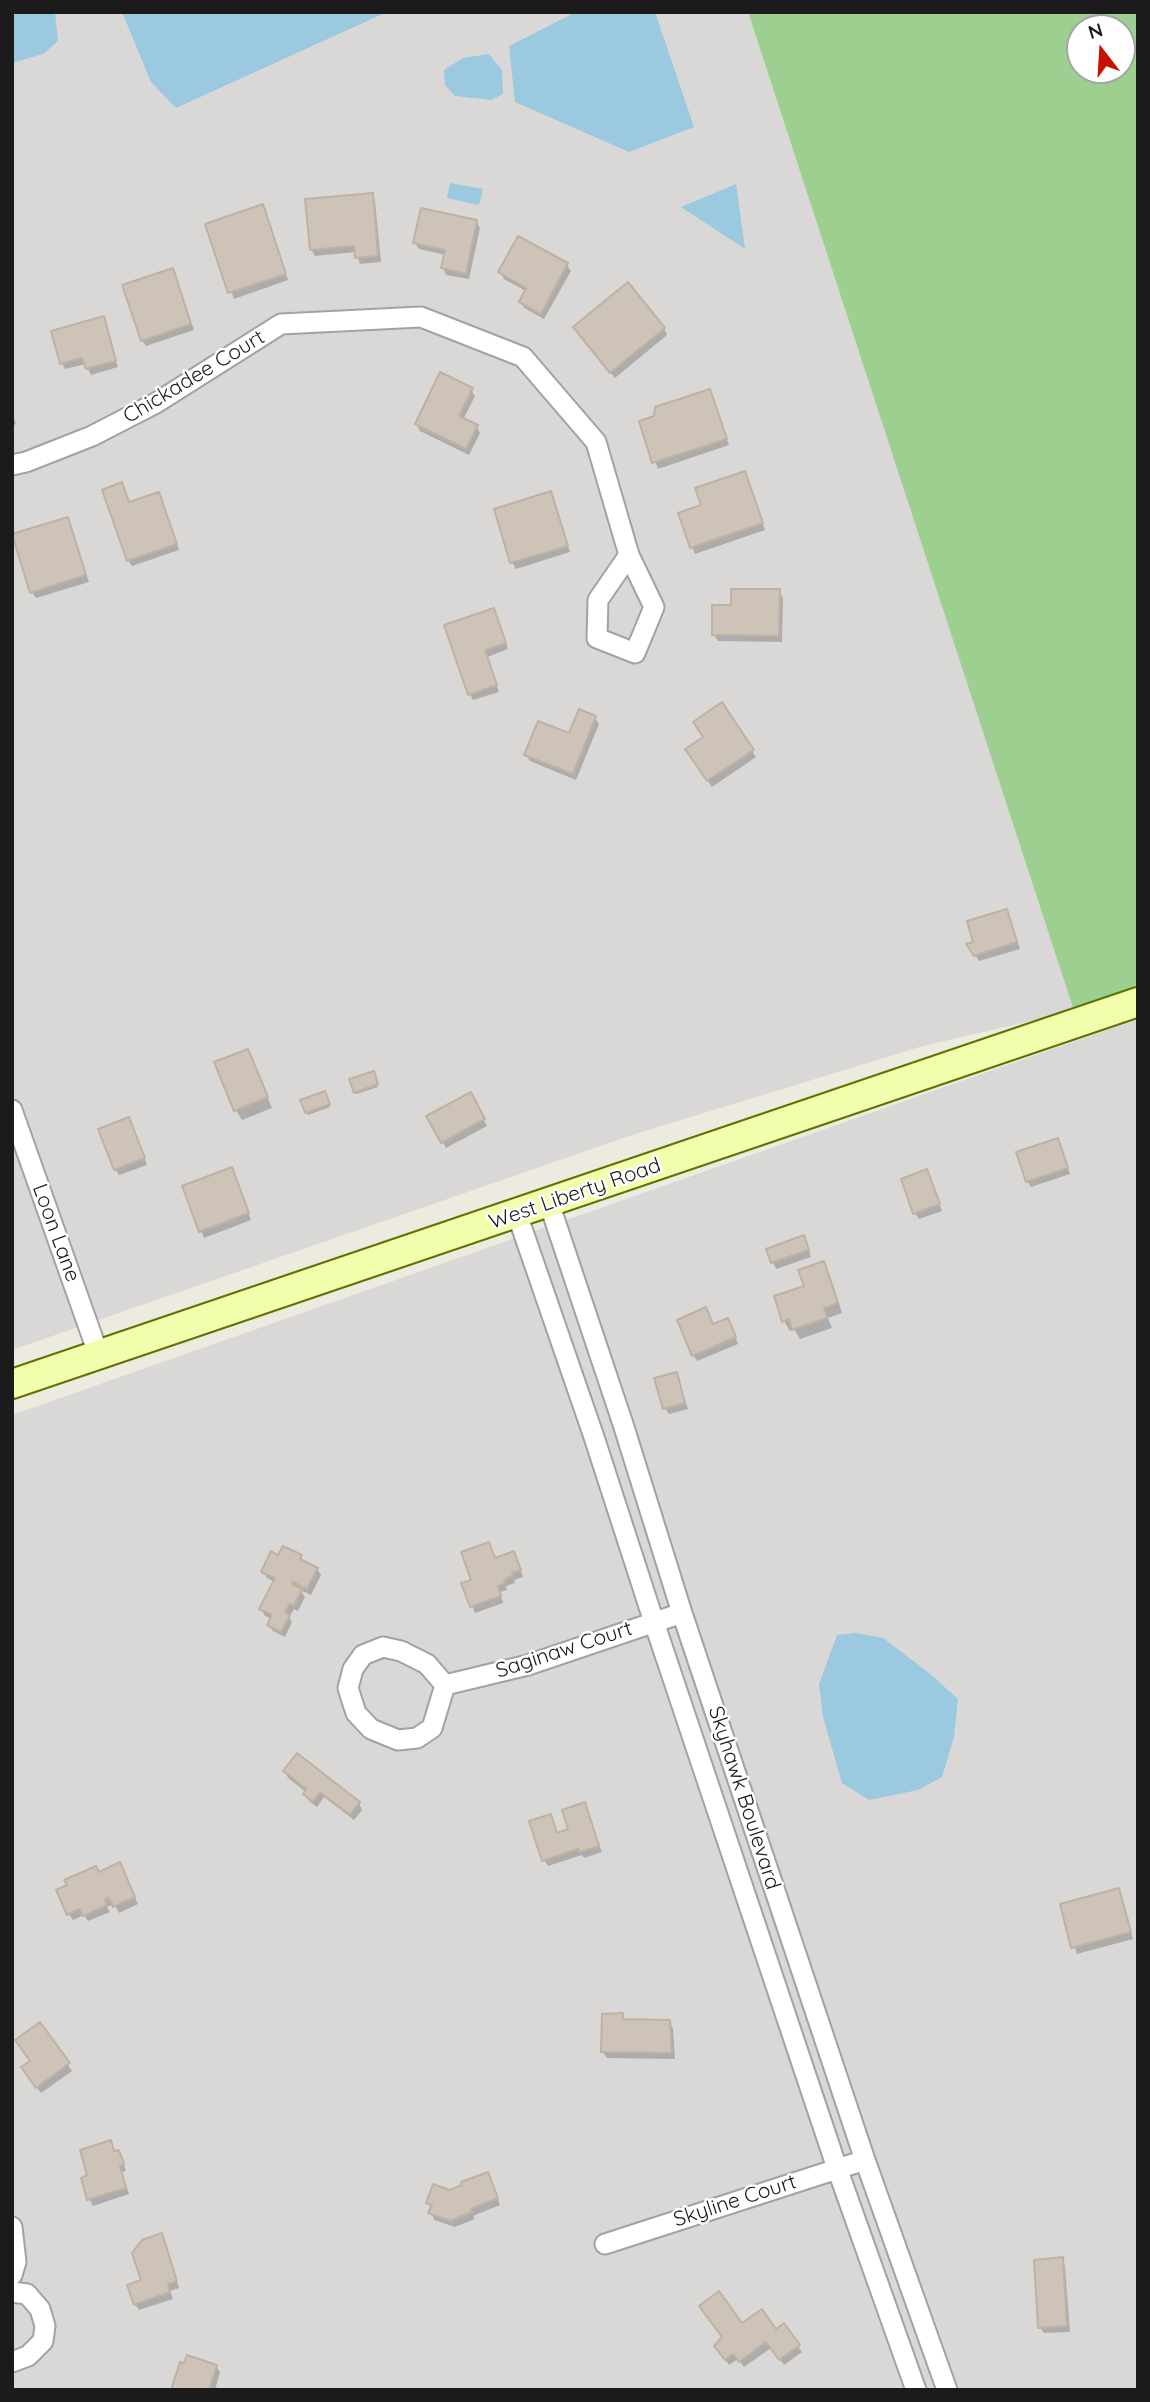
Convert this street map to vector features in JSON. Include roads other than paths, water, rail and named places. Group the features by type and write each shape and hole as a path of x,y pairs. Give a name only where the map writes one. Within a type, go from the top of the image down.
{"main road":[{"name":"West Liberty Road","path":"12,1384 1138,1002"}],"street":[{"name":"Chickadee Court","path":"12,465 92,436 156,403 281,324 421,317 523,357 596,442 629,555"},
{"name":"Loon Lane","path":"12,1111 99,1356"},
{"name":"Skyhawk Boulevard","path":"549,1203 682,1613 865,2160 947,2390"},
{"name":"Skyhawk Boulevard","path":"517,1214 594,1437 836,2168 916,2390"},
{"name":"Saginaw Court","path":"445,1685 528,1665 682,1613"},
{"path":"383,1647 401,1651 427,1664 445,1685 432,1728 418,1738 398,1740 370,1729 356,1713 348,1688 353,1669 363,1655 383,1647"},
{"name":"Skyline Court","path":"605,2244 865,2160"},
{"path":"12,2227 16,2262 12,2275"},
{"path":"12,2292 27,2294 40,2309 45,2326 43,2341 28,2356 12,2362"}],"water":[{"path":"12,12 55,12 58,41 43,54 12,63"},
{"path":"122,12 387,12 176,108 151,82"},
{"path":"576,12 655,12 694,127 629,152 515,102 509,46"},
{"path":"489,54 502,70 503,94 491,100 455,96 445,85 444,70 463,58"},
{"path":"450,183 483,189 479,205 447,198"},
{"path":"736,184 745,249 681,207"},
{"path":"855,1633 883,1638 958,1699 954,1737 942,1777 918,1790 869,1800 842,1783 823,1717 819,1684 837,1635"}]}
